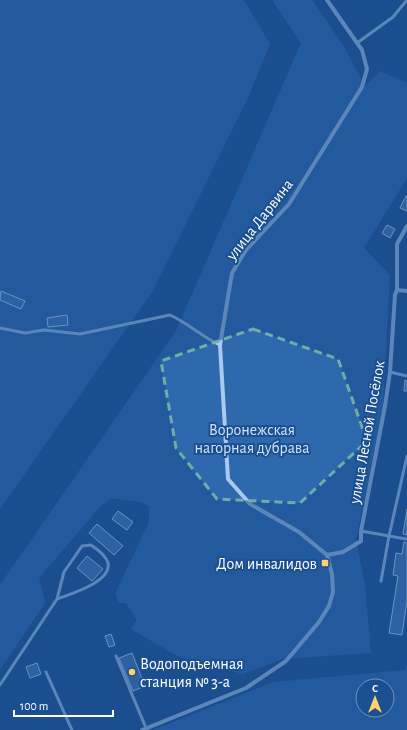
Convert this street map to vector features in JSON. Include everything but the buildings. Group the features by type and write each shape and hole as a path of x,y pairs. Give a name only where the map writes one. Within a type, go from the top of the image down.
{"street":[{"name":"улица Дарвина","path":"326,0 362,50 367,69 362,87 289,204 246,250 232,273 220,345 228,479 250,504 299,532 327,555"},
{"name":"улица Лесной Посёлок","path":"327,555 343,552 361,541 361,530 380,436 390,372 395,295 397,290 397,244 407,226"},
{"path":"397,290 407,291"},
{"path":"142,730 246,688 286,661 319,622 329,606 334,592 332,574 327,555"}],"lane":[{"path":"357,43 393,17 406,0"},
{"path":"0,328 25,333 44,330 80,334 170,315 182,320 205,338 220,345"},
{"path":"390,372 407,376"},
{"path":"381,581 389,536 407,456"},
{"path":"361,530 406,539"},
{"path":"0,685 58,599 64,572 82,546 91,545 104,555 108,563 107,570 99,580 86,588 58,599"},
{"path":"116,656 146,728"},
{"path":"46,672 72,730"}],"highlighted area":[{"path":"253,329 338,359 367,441 300,503 217,499 176,448 161,361"}],"green space":[{"path":"0,0 244,0 270,44 247,100 152,292 0,509"},
{"name":"Воронежская нагорная дубрава","path":"272,0 312,0 343,45 365,86 380,71 407,83 407,178 364,248 390,275 383,407 356,539 365,586 371,653 282,659 243,674 179,657 131,629 137,620 126,603 118,603 116,592 149,522 149,506 140,502 111,498 100,507 39,578 45,603 0,670 0,585 176,331 301,43"},
{"path":"407,665 407,730 153,730 274,682 405,670"}],"place":[{"name":"Дом инвалидов","path":"325,563"},
{"name":"Водоподъемная станция № 3-а","path":"132,672"}]}
